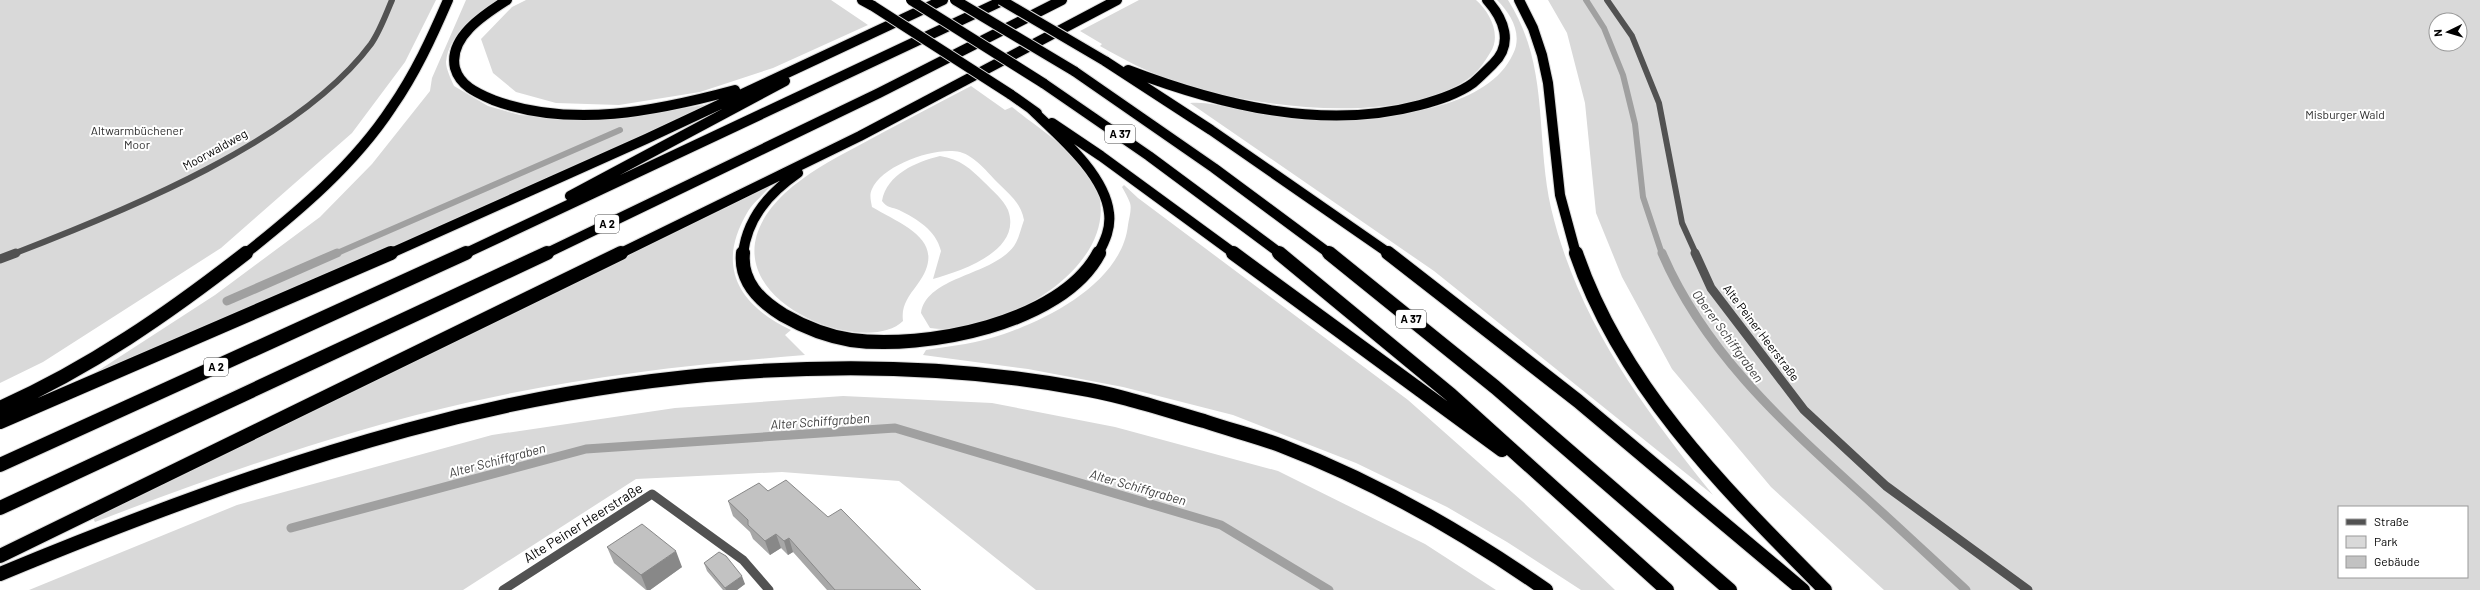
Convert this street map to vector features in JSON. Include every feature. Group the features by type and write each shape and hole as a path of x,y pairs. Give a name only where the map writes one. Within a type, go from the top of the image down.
{"highway":[{"path":"0,408 59,380 141,331 210,281 310,200 351,160 382,122 421,62 448,0"},
{"path":"507,0 486,13 467,30 456,47 453,62 460,80 474,92 497,103 526,111 574,115 624,112 704,99 777,77"},
{"path":"862,0 1010,94 1101,156 1375,359 1553,486"},
{"name":"A 37","path":"911,0 1044,83 1194,187 1314,282 1450,394 1667,590"},
{"path":"0,422 344,274 646,139 943,0"},
{"name":"A 37","path":"955,0 1074,72 1225,176 1350,270 1587,464 1730,590"},
{"path":"1002,0 1105,61 1211,130 1376,244 1578,401 1803,590"},
{"name":"A 2","path":"0,465 432,269 1002,0"},
{"name":"A 2","path":"0,508 489,281 879,94 1062,0"},
{"path":"0,556 860,136 1117,0"},
{"path":"1094,13 1124,0"},
{"path":"1105,61 1182,90 1252,107 1296,114 1336,115 1405,109 1434,102 1471,85 1490,70 1497,61 1506,40 1503,23 1495,8 1487,0"},
{"path":"1519,0 1537,36 1550,90 1558,181 1565,222 1578,265 1601,315 1633,369 1671,422 1722,486 1825,590"},
{"path":"432,269 886,26"},
{"path":"860,136 790,178 764,202 746,233 741,263 748,285 766,303 792,320 822,333 862,341 915,341 966,333 1022,315 1056,297 1083,275 1103,249 1110,223 1106,195 1092,170 1031,109"},
{"path":"0,574 186,502 378,438 469,414 555,396 653,380 749,372 826,369 952,373 1007,378 1078,389 1147,404 1280,445 1356,479 1469,540 1546,590"}],"street":[{"name":"Moorwaldweg","path":"0,259 125,207 205,170 287,122 324,94 356,64 375,41 389,16 392,0"},
{"name":"Alte Peiner Heerstraße","path":"1607,0 1632,36 1647,69 1659,103 1682,223 1711,288 1758,352 1804,410 1886,486 2005,576 2028,590"},
{"name":"Alte Peiner Heerstraße","path":"503,590 652,494 742,560 769,590"}],"green space":[{"name":"Altwarmbüchener Moor","path":"0,0 436,0 405,62 352,133 221,248 43,362 0,383"},
{"path":"466,0 500,0 474,18 458,33 452,42 446,62 454,86 488,106 520,115 570,119 622,119 709,104 526,189 87,378 215,295 320,217 372,164 430,91 432,78"},
{"path":"526,0 831,0 868,25 773,68 700,92 619,105 556,103 516,92 493,73 481,39 512,7"},
{"path":"1139,0 1476,0 1490,18 1495,32 1495,39 1490,53 1476,73 1445,92 1410,102 1370,107 1328,108 1286,105 1245,99 1208,91 1156,75 1100,46 1102,44 1080,31"},
{"path":"1497,0 1508,0 1521,25 1530,50 1536,76 1546,181 1551,208 1563,249 1578,288 1595,325 1638,395 1713,495 1434,271 1190,103 1220,105 1261,114 1332,118 1368,117 1404,113 1440,106 1471,94 1496,77 1513,54 1517,39 1514,25 1507,12"},
{"name":"Misburger Wald","path":"1548,0 2480,0 2480,590 1884,590 1771,487 1672,369 1622,277 1596,213 1585,103 1567,33"},
{"path":"971,86 1005,110 1012,107 1061,145 1084,167 1092,179 1098,191 1100,220 1091,247 1072,271 1047,292 1018,310 987,322 957,328 930,328 921,313 926,301 935,291 947,283 991,264 1004,256 1016,243 1024,220 1018,204 986,170 971,157 960,152 938,152 911,159 887,172 878,180 872,189 870,198 872,207 909,228 926,246 928,257 926,270 904,306 903,321 882,331 853,332 821,324 791,308 767,286 755,259 759,228 785,193 828,162"},
{"path":"940,156 947,157 965,165 994,192 1008,210 1010,224 1007,237 998,248 987,257 959,271 933,279 941,251 935,237 919,221 888,206 882,201 890,183 896,176 912,166"},
{"path":"771,185 749,209 738,232 733,250 733,267 738,282 746,296 757,309 791,330 785,335 805,355 636,372 553,385 470,402 374,426 327,440 234,471 95,522 93,518"},
{"path":"1124,185 1138,198 1408,400 1522,501 1615,590 1581,590 1507,542 1447,507 1356,463 1233,415 1123,387 1028,369 923,355 926,350 985,340 1023,327 1062,307 1099,280 1113,263 1123,245 1131,208 1122,187"},
{"path":"843,396 992,403 1115,427 1278,471 1425,544 1496,590 1036,590 899,481 782,472 636,479 463,590 29,590 237,505 492,435 675,408"}],"building":[{"path":"786,480 828,517 841,509 921,590 835,590 789,538 784,541 776,534 765,541 748,525 748,520 728,501 759,483 768,491"},
{"path":"642,524 676,551 641,575 607,547"},
{"path":"719,552 726,556 742,576 725,588 704,563"}],"waterway":[{"name":"Oberer Schiffgraben","path":"1586,0 1604,28 1623,75 1635,124 1643,197 1662,254"},
{"path":"335,254 620,130"},
{"path":"227,301 337,253"},
{"name":"Oberer Schiffgraben","path":"1662,253 1679,288 1699,320 1721,351 1745,380 1798,435 1966,590"},
{"name":"Alter Schiffgraben","path":"291,528 586,449 895,428 1221,525 1329,590"}]}
